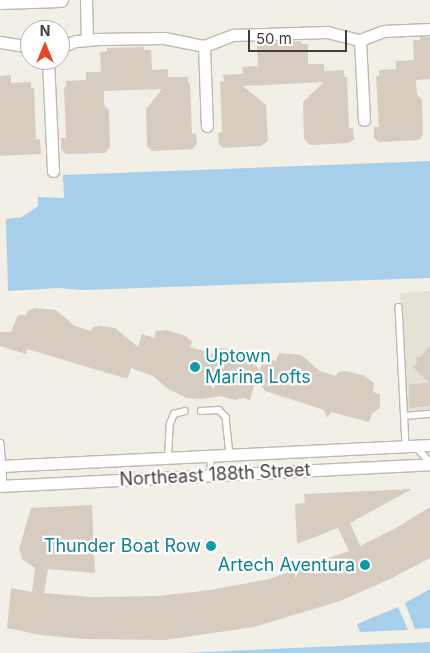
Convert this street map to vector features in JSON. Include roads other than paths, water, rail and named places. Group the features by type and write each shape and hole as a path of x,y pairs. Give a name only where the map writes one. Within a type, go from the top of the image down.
{"street":[{"path":"0,2 61,0"},
{"path":"86,0 87,40"},
{"path":"70,44 87,40 164,38 204,46 233,35 327,32 360,40 383,31 430,29"},
{"path":"360,40 364,120"},
{"path":"0,42 20,45"},
{"path":"204,46 207,126"},
{"path":"48,70 52,171"},
{"name":"Northeast 188th Street","path":"1,466 430,445"},
{"name":"Northeast 188th Street","path":"2,486 430,463"}],"lane":[{"path":"399,307 406,446 418,449 430,463"},
{"path":"201,411 219,410 226,417 230,455"},
{"path":"168,458 170,424 174,414 184,412"},
{"path":"405,416 430,414"},
{"path":"1,443 2,486"},
{"path":"210,456 212,475"}],"water":[{"path":"430,161 430,278 8,291 6,219 22,217 38,206 38,197 64,198 63,175"},
{"path":"430,589 430,628 415,629 405,603"},
{"path":"398,607 408,630 360,632 357,624"},
{"path":"430,642 430,653 184,653"}],"place":[{"name":"Uptown Marina Lofts","path":"195,367"},
{"name":"Thunder Boat Row","path":"211,546"},
{"name":"Artech Aventura","path":"365,565"}]}
